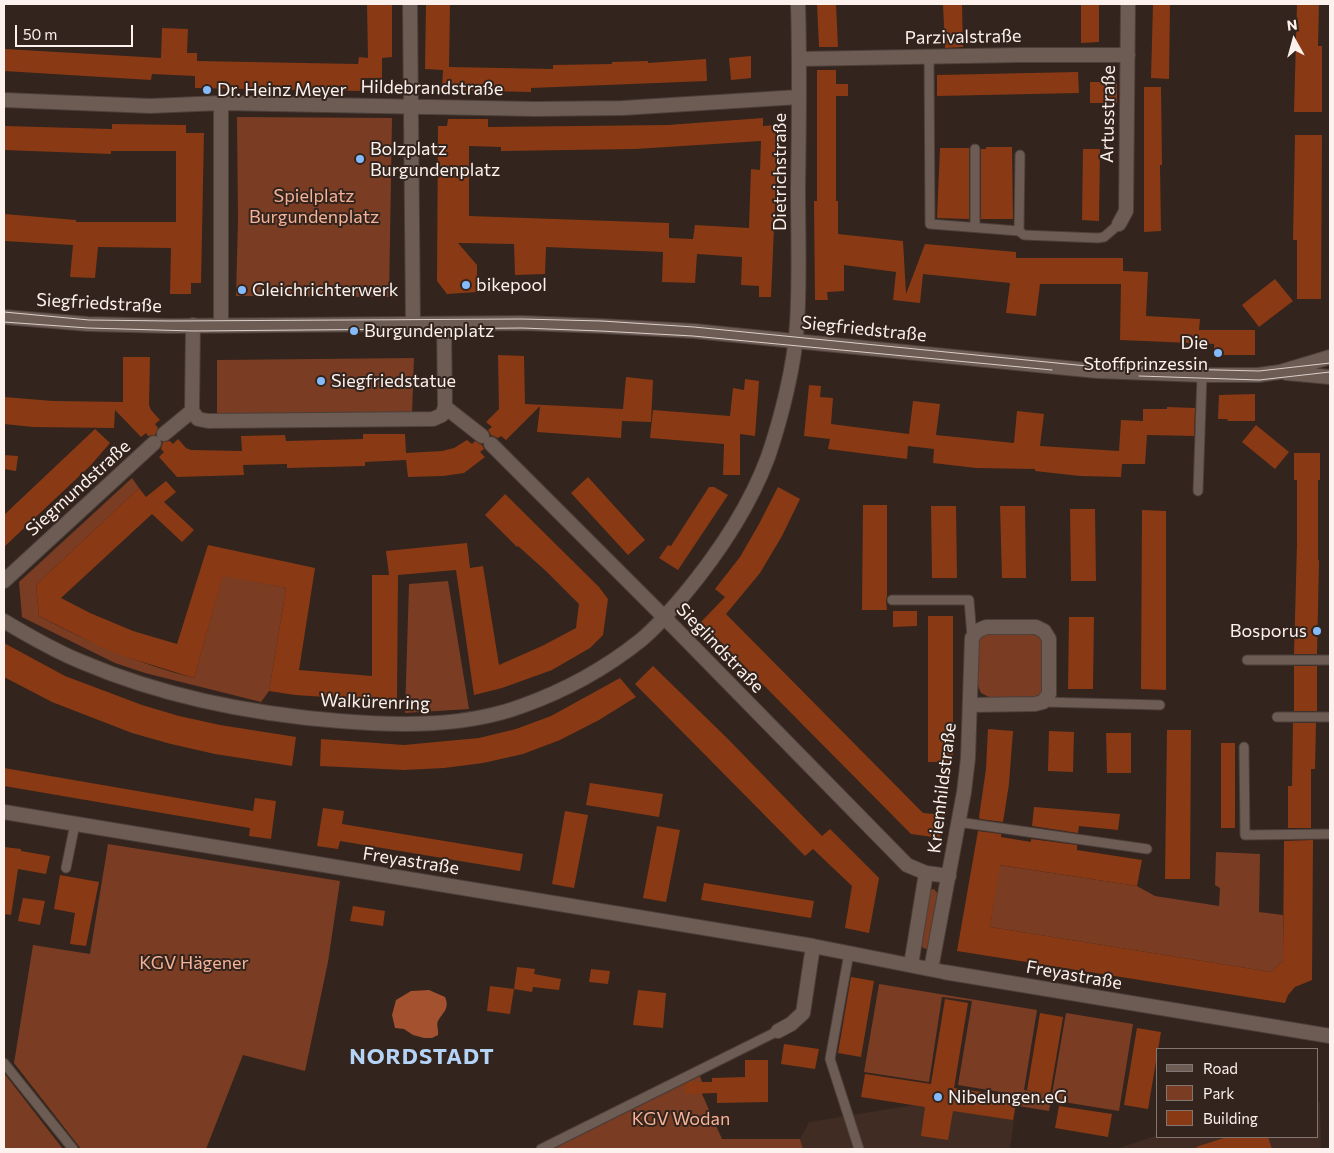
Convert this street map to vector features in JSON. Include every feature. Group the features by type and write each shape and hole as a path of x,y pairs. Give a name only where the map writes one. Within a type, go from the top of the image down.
{"street":[{"path":"410,4 413,324"},
{"name":"Dietrichstraße","path":"795,341 797,324 800,59 798,4"},
{"name":"Artusstraße","path":"1119,224 1126,211 1128,4"},
{"name":"Parzivalstraße","path":"800,59 1128,55"},
{"name":"Hildebrandstraße","path":"4,100 150,106 174,103 221,103 535,109 713,104 799,97"},
{"path":"221,103 221,325"},
{"name":"Siegfriedstraße","path":"4,316 88,324 193,326 413,324 601,326 694,331 1097,370 1202,375 1258,375 1280,372 1330,356"},
{"path":"193,326 192,411 198,419 208,421 433,419 442,416 445,407 444,324"},
{"name":"Walkürenring","path":"4,621 38,641 116,676 216,705 336,721 410,725 485,716 520,707 560,689 601,667 642,639 665,618 701,574 722,545 752,492 767,458 779,421 795,341"},
{"name":"Siegfriedstraße","path":"1280,372 1330,377"},
{"name":"Sieglindstraße","path":"445,407 486,440 665,618 907,865 926,874"},
{"name":"Siegmundstraße","path":"4,581 192,411"},
{"path":"972,638 977,631 986,627 1036,627 1044,631 1049,639 1049,694 1043,702"},
{"name":"Kriemhildstraße","path":"931,969 949,876 968,758 972,638"},
{"name":"Kriemhildstraße","path":"971,705 1034,704 1043,702"},
{"name":"Freyastraße","path":"4,812 813,946 931,969 1330,1036"},
{"name":"Kriemhildstraße","path":"911,965 926,874 949,876"},
{"path":"778,1032 803,1013 813,946"}],"lane":[{"path":"929,57 930,224 1019,231 1024,235 1098,238 1104,237 1119,224"},
{"path":"975,149 975,227"},
{"path":"1019,231 1020,155"},
{"path":"1198,491 1202,375"},
{"path":"892,600 969,600 972,638"},
{"path":"1247,660 1330,660"},
{"path":"1043,702 1160,706"},
{"path":"1277,717 1330,717"},
{"path":"1244,747 1245,835 1330,834"},
{"path":"958,822 1148,849"},
{"path":"66,868 75,824"},
{"path":"849,953 830,1059 859,1149"},
{"path":"541,1149 778,1032"},
{"path":"4,1063 73,1149"}],"shaded area":[{"path":"429,990 445,997 447,1005 437,1023 438,1035 432,1038 424,1038 413,1035 404,1029 395,1028 392,1015 396,1000 411,991"},
{"name":"Nibelungen.eG","path":"932,1075 955,1079 954,1088 1017,1097 1010,1149 803,1149 800,1139 809,1122 914,1105 931,1084"},
{"path":"1320,1102 1321,1149 1116,1149 1155,1136 1156,1132 1156,1138 1319,1138"}],"green space":[{"name":"Spielplatz Burgundenplatz","path":"237,117 392,118 389,297 236,296 238,220"},
{"path":"414,358 412,414 217,415 217,360"},
{"path":"132,478 139,488 36,585 39,616 115,652 194,678 223,575 286,588 269,691 261,702 145,673 115,663 22,617 19,582"},
{"path":"448,581 469,709 405,713 409,584"},
{"path":"986,633 1039,636 1042,642 1043,690 1040,695 1035,697 989,697 981,693 978,686 978,641"},
{"name":"KGV Hägener","path":"108,844 340,881 328,962 305,1071 243,1055 206,1149 81,1149 14,1063 33,945 90,954"},
{"path":"1216,852 1260,854 1259,912 1283,915 1283,961 1271,972 990,927 999,865 1137,886 1155,896 1219,906 1220,888 1215,885"},
{"path":"934,889 938,894 930,947 926,949 921,944 930,890"},
{"path":"879,984 1037,1010 1024,1090 1052,1094 1066,1013 1133,1024 1119,1111 1051,1100 1049,1111 1018,1106 1019,1095 958,1085 972,1001 942,997 929,1082 864,1072"},
{"path":"4,1073 63,1149 4,1149"},
{"name":"KGV Wodan","path":"700,1076 702,1094 722,1139 800,1139 803,1149 553,1149"}],"building":[{"path":"367,4 392,4 392,57 382,58 382,78 361,78 361,91 195,88 195,76 152,74 151,80 4,71 5,49 161,58 162,28 188,29 187,53 197,53 197,61 358,64 359,57 368,58"},
{"path":"426,4 450,4 449,67 553,69 553,65 648,61 648,63 706,59 707,81 531,88 531,92 442,90 443,70 425,69"},
{"path":"817,4 836,4 838,47 819,47"},
{"path":"943,4 962,4 963,47 945,48"},
{"path":"1081,4 1099,4 1099,42 1081,43"},
{"path":"1153,4 1170,4 1169,79 1151,78"},
{"path":"1297,4 1319,4 1318,46 1322,46 1322,112 1294,112"},
{"path":"751,56 751,78 731,80 729,58"},
{"path":"817,70 836,70 836,84 848,84 848,96 836,96 836,201 838,201 838,234 903,241 906,294 925,244 1016,252 1016,258 1123,258 1123,271 1148,272 1146,316 1200,319 1199,330 1255,330 1255,355 1214,355 1214,344 1120,340 1121,284 1040,284 1036,316 1006,313 1010,283 923,274 920,303 893,300 896,272 844,265 844,291 827,292 828,300 815,300 814,201 817,201"},
{"path":"1078,72 1079,93 937,96 937,75"},
{"path":"1090,82 1117,82 1117,103 1090,103"},
{"path":"1144,87 1161,87 1162,165 1160,165 1161,231 1144,232"},
{"path":"763,118 763,126 776,125 777,157 771,297 759,297 759,286 741,285 742,257 697,254 695,283 662,282 663,252 546,247 545,274 515,275 514,244 458,243 477,265 477,292 447,294 437,281 438,126 447,126 448,119 488,119 488,127 668,125","holes":["761,141 760,170 751,169 749,228 695,225 693,239 669,238 669,223 469,216 469,146 501,147 501,151 635,149"]},
{"path":"112,124 186,125 186,133 204,133 201,283 191,283 191,294 170,294 171,248 98,247 95,278 70,277 73,245 4,241 4,214 76,220 76,222 176,222 176,151 111,151 111,154 4,150 4,126 112,129"},
{"path":"1295,135 1322,135 1321,299 1297,299 1297,240 1293,240"},
{"path":"986,147 1012,147 1013,219 981,219 981,149 986,149"},
{"path":"940,148 969,148 969,219 937,218"},
{"path":"1083,149 1100,149 1099,221 1082,220"},
{"path":"1275,279 1293,301 1259,327 1242,305"},
{"path":"498,355 524,356 525,404 623,409 626,377 653,380 651,422 622,421 621,438 537,432 540,406 506,440 501,436 498,438 491,435 488,430 492,427 486,422 499,409"},
{"path":"123,357 150,357 149,405 160,420 155,424 158,428 155,435 148,436 146,433 141,437 115,410 114,428 33,427 4,424 4,397 53,401 123,402"},
{"path":"745,379 759,381 755,436 740,434 740,475 723,475 724,444 650,438 653,410 730,416 733,388 744,390"},
{"path":"809,385 821,386 820,397 833,398 831,424 909,434 913,401 940,404 936,435 1014,443 1017,411 1044,414 1040,446 1119,451 1121,420 1143,421 1143,409 1167,409 1167,407 1195,408 1194,436 1147,435 1145,464 1122,464 1121,477 1080,476 1035,471 1035,469 976,468 933,463 934,449 908,446 907,459 828,449 830,439 804,436"},
{"path":"1255,394 1255,421 1218,419 1219,395"},
{"path":"1256,425 1289,452 1275,469 1242,442"},
{"path":"95,429 110,443 91,465 4,547 4,515"},
{"path":"363,434 405,434 406,453 442,451 454,448 467,440 472,444 475,441 482,445 484,449 480,452 485,457 464,473 443,476 408,477 406,460 365,462 365,466 287,468 287,464 243,465 244,475 177,477 159,457 164,452 161,449 163,442 170,441 173,444 178,439 186,448 191,450 242,451 241,436 285,435 286,441 363,439"},
{"path":"1294,453 1320,453 1320,480 1318,480 1317,654 1294,654 1297,480 1294,480"},
{"path":"4,455 18,456 16,471 4,469"},
{"path":"588,477 645,540 628,555 571,493"},
{"path":"166,481 176,492 164,502 194,530 182,542 152,514 61,598 90,613 133,631 177,644 208,545 315,568 299,670 372,676 372,575 389,575 386,551 467,543 470,568 483,566 499,665 576,628 579,604 485,515 505,494 599,587 608,599 603,635 590,648 552,670 502,688 474,695 456,570 398,575 397,700 372,700 295,695 269,691 286,588 223,576 194,678 123,656 39,616 36,585 139,488 146,497"},
{"path":"709,487 714,487 728,495 678,570 659,558 668,545 671,546"},
{"path":"778,487 800,499 782,536 760,573 726,614 923,813 944,815 940,838 911,834 701,622 725,597 715,589 740,557"},
{"path":"863,505 887,505 887,610 862,610"},
{"path":"931,506 956,506 957,578 932,578"},
{"path":"1000,506 1025,506 1026,578 1002,578"},
{"path":"1070,509 1095,509 1096,581 1071,581"},
{"path":"1142,510 1166,511 1166,690 1141,689"},
{"path":"893,611 917,611 917,626 893,627"},
{"path":"928,616 953,616 953,762 928,762"},
{"path":"1069,617 1094,617 1093,689 1068,689"},
{"path":"4,643 65,676 142,705 220,725 296,737 292,766 215,754 171,744 132,733 52,702 4,677"},
{"path":"653,666 728,739 822,836 830,829 879,878 869,933 845,928 852,886 813,849 805,856 635,684"},
{"path":"1294,666 1317,666 1317,711 1294,711"},
{"path":"620,678 636,697 599,720 560,740 523,754 483,763 444,768 404,770 320,766 321,739 404,745 479,738 516,729 551,716"},
{"path":"1293,723 1316,723 1315,769 1311,769 1311,828 1288,828 1288,786 1292,786"},
{"path":"988,729 1013,731 1009,784 1003,822 980,819 979,817 986,769"},
{"path":"1167,730 1191,730 1190,879 1165,879"},
{"path":"1049,731 1074,732 1073,772 1048,771"},
{"path":"1106,733 1131,733 1131,773 1107,773"},
{"path":"1221,743 1235,743 1235,828 1221,828"},
{"path":"4,768 253,811 255,798 276,801 271,839 249,836 250,828 4,786"},
{"path":"590,783 663,794 659,817 586,805"},
{"path":"1034,807 1120,814 1118,830 1079,826 1078,833 1032,826"},
{"path":"323,808 344,811 342,824 523,854 520,871 340,841 338,849 317,846"},
{"path":"565,811 588,815 574,888 552,884"},
{"path":"657,826 680,830 666,902 643,898"},
{"path":"978,831 1001,834 1001,837 1031,842 1031,839 1077,845 1077,850 1142,860 1137,886 1000,865 990,927 1271,972 1283,961 1284,841 1313,840 1312,980 1295,987 1288,995 1285,1003 957,951"},
{"path":"4,847 50,856 46,874 18,869 11,915 4,914"},
{"path":"60,875 99,882 86,946 70,944 75,913 54,909"},
{"path":"704,883 814,901 811,918 701,900"},
{"path":"23,898 45,901 40,925 18,921"},
{"path":"353,906 385,911 383,926 350,921"},
{"path":"517,967 535,969 534,974 561,979 559,990 533,987 532,992 514,989"},
{"path":"591,969 610,971 608,984 589,982"},
{"path":"851,977 874,981 861,1057 838,1053"},
{"path":"490,986 514,989 510,1014 487,1011"},
{"path":"638,990 666,993 663,1028 633,1025"},
{"path":"945,999 968,1003 954,1088 1017,1097 1013,1120 953,1111 948,1140 921,1136 925,1107 861,1097 865,1074 931,1084"},
{"path":"1040,1013 1063,1017 1050,1094 1027,1090"},
{"path":"1137,1028 1161,1032 1158,1048 1156,1048 1156,1062 1148,1109 1124,1105"},
{"path":"784,1044 819,1049 815,1069 781,1064"},
{"path":"745,1060 768,1060 768,1102 717,1103 717,1093 685,1094 685,1084 689,1082 712,1082 712,1078 745,1077"},
{"path":"1059,1106 1112,1114 1108,1137 1055,1128"},
{"path":"1224,1138 1268,1138 1272,1149 1197,1149 1196,1147"}],"tram line":[{"path":"4,312 89,320 522,319 602,321 694,327 1097,367 1259,371 1330,363"},
{"path":"4,322 88,328 193,331 522,328 601,331 693,336 1052,370"},
{"path":"1139,376 1259,380 1330,372"}],"place":[{"name":"Dr. Heinz Meyer","path":"207,90"},
{"name":"Bolzplatz Burgundenplatz","path":"360,159"},
{"name":"bikepool","path":"466,285"},
{"name":"Gleichrichterwerk","path":"242,290"},
{"name":"Burgundenplatz","path":"354,331"},
{"name":"Die Stoffprinzessin","path":"1218,353"},
{"name":"Siegfriedstatue","path":"321,381"},
{"name":"Bosporus","path":"1317,631"},
{"name":"Nibelungen.eG","path":"938,1097"}],"district":[{"name":"NORDSTADT","path":"422,1057"}]}
